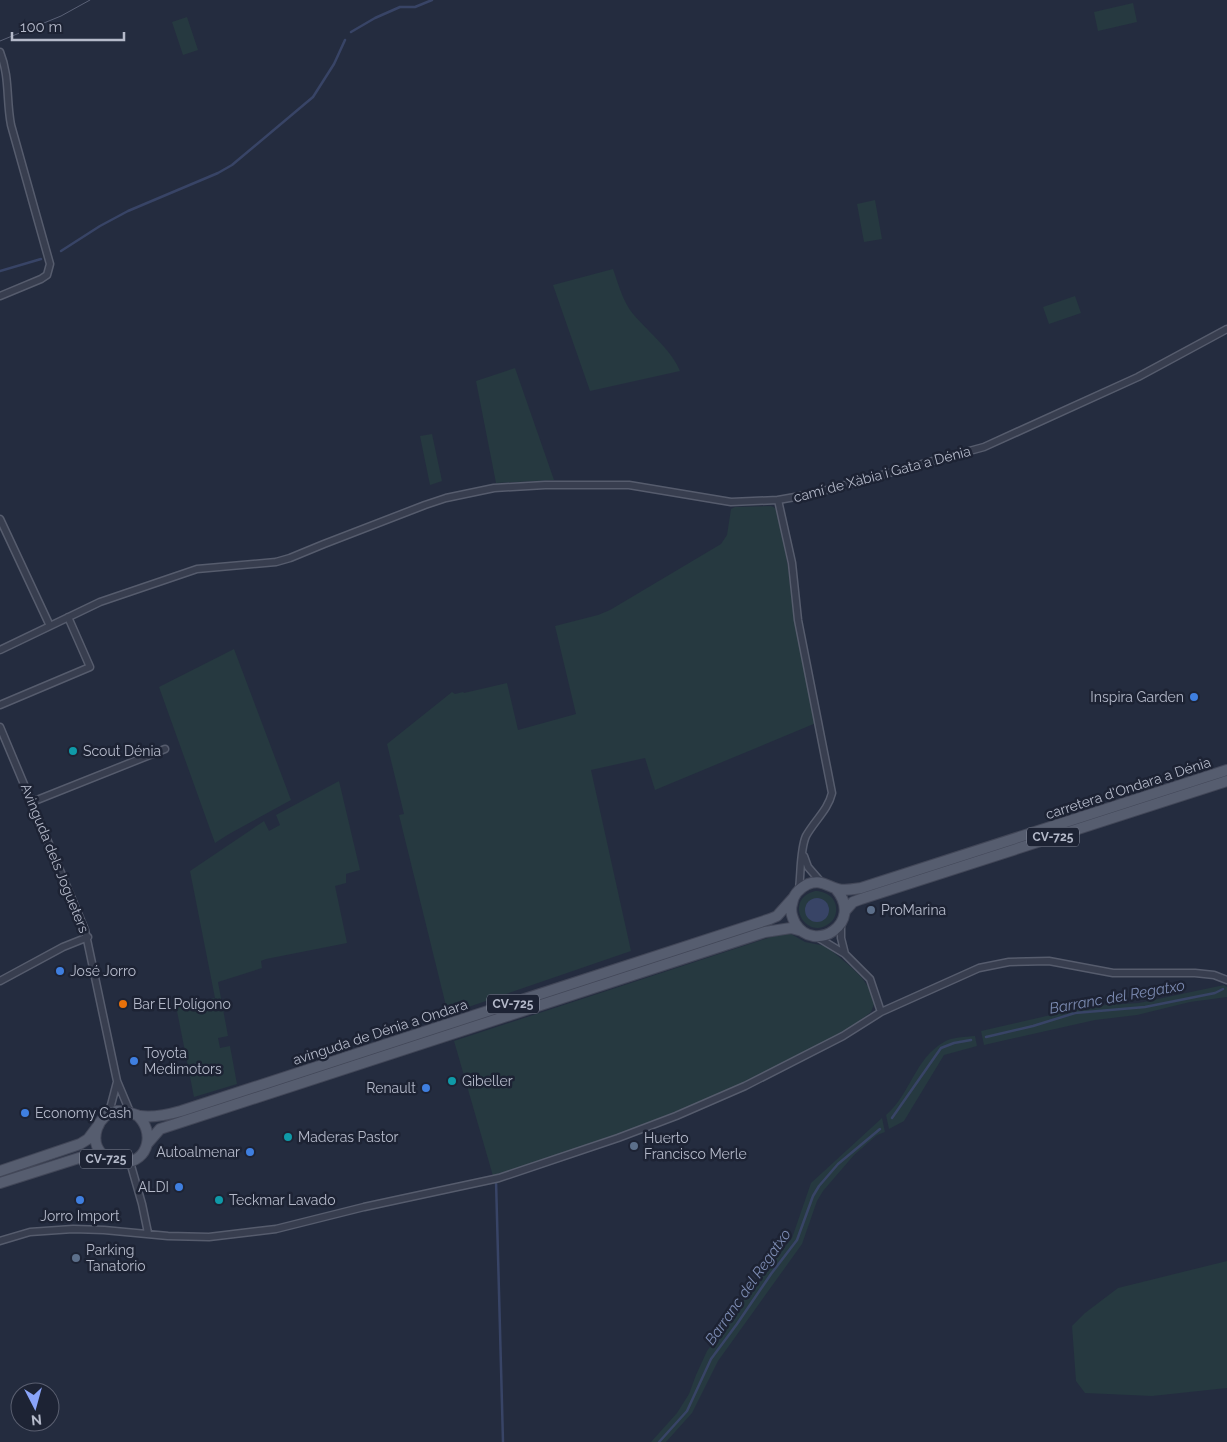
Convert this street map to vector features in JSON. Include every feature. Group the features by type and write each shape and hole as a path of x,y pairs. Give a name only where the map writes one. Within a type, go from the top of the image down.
{"main road":[{"name":"carretera d'Ondara a Dénia","path":"836,889 855,889 865,886 1227,770"},
{"name":"carretera d'Ondara a Dénia","path":"845,910 861,899 1227,781"},
{"name":"CV-725","path":"797,894 813,883 830,884 836,889"},
{"path":"816,936 831,933 841,923 845,902 836,889"},
{"path":"797,894 791,905 793,919 802,931"},
{"name":"avinguda de Dénia a Ondara","path":"133,1114 159,1117 178,1112 770,919 783,910 797,894"},
{"name":"avinguda de Dénia a Ondara","path":"147,1144 160,1129 765,932 791,928 802,931"},
{"name":"CV-725","path":"802,931 816,936"},
{"name":"CV-725","path":"0,1171 80,1144 88,1139 106,1116 118,1111 133,1114 145,1125 148,1138 147,1144 142,1154 130,1162 120,1164 93,1156 82,1157 0,1183"},
{"name":"CV-725","path":"97,1126 96,1144 106,1159"}],"street":[{"path":"0,52 7,73 8,109 11,125 50,264 47,275 41,280 0,296"},
{"name":"camí de Xàbia i Gata a Dénia","path":"0,650 100,602 127,592 197,570 283,560 425,505 446,498 494,488 545,485 629,485 731,502 778,500 821,492 984,448 1138,376 1227,329"},
{"path":"778,500 792,563 798,620 832,793 827,807 806,836 802,850 797,894"},
{"path":"0,519 50,626"},
{"path":"0,705 90,667 68,617"},
{"name":"Avinguda dels Jogueters","path":"0,727 88,937 117,1081 133,1114"},
{"path":"32,802 165,748"},
{"path":"802,850 808,867 821,882"},
{"path":"841,923 841,938 845,954"},
{"path":"816,936 845,954 870,979 881,1012"},
{"path":"0,981 63,947 88,937"},
{"path":"0,1241 30,1232 73,1229 208,1237 276,1229 350,1210 499,1178 618,1138 746,1086 843,1036 881,1012 979,968 1009,962 1049,961 1114,973 1194,973 1214,975 1227,980"},
{"name":"Avinguda dels Jogueters","path":"106,1116 117,1081"},
{"path":"130,1162 148,1233"}],"shaded area":[{"path":"1133,3 1137,22 1098,31 1094,12"},
{"path":"187,17 198,50 183,55 172,22"},
{"path":"875,200 882,239 864,242 857,204"},
{"path":"613,269 622,295 630,310 670,354 680,371 590,391 553,285"},
{"path":"1075,296 1081,313 1049,324 1043,307"},
{"path":"515,368 554,480 496,483 476,381"},
{"path":"432,434 442,481 430,485 420,436"},
{"path":"771,506 775,508 779,517 788,567 794,619 816,723 655,790 645,758 591,770 631,951 448,1014 399,815 404,814 387,744 452,692 455,694 464,693 507,683 518,730 576,714 555,626 610,610 721,544 727,535 731,509 735,507"},
{"path":"234,649 291,800 215,843 159,687"},
{"path":"339,781 360,870 346,874 346,883 335,886 347,943 266,959 261,961 262,968 218,982 228,1036 218,1038 220,1048 230,1046 237,1084 194,1097 176,1006 215,998 190,871 264,821 269,831 280,825 276,815"},
{"path":"815,891 824,892 831,897 836,907 833,920 819,928 811,927 805,923 799,909 800,902 805,896","holes":["820,898 824,919 818,921 808,917 805,910 807,903"]},
{"path":"780,934 791,934 805,942 826,946 851,967 869,988 875,1002 871,1012 845,1032 745,1084 614,1136 493,1176 454,1041"},
{"path":"1224,985 1227,987 1227,997 1190,1002 1137,1015 1095,1020 984,1045 981,1031 1090,1006 1139,1003"},
{"path":"975,1036 977,1046 944,1055 904,1121 889,1129 886,1115 901,1097 926,1057 947,1040"},
{"path":"882,1118 885,1132 877,1135 854,1155 823,1191 817,1201 802,1244 718,1361 692,1413 666,1442 651,1442 677,1413 689,1394 707,1351 763,1273 792,1238 811,1183"},
{"path":"1227,1261 1227,1388 1152,1396 1085,1393 1076,1381 1072,1326 1085,1313 1118,1288"}],"water":[{"path":"817,898 825,902 829,910 825,918 817,922 809,918 805,910 809,902"}],"waterway":[{"path":"351,32 375,18 400,7 415,7 432,0"},
{"path":"61,251 128,211 218,173 232,165 313,97 334,64 345,40"},
{"path":"0,271 41,259"},
{"name":"Barranc del Regatxo","path":"986,1037 1033,1026 1075,1013 1145,1007 1215,993 1223,989"},
{"name":"Barranc del Regatxo","path":"892,1118 941,1048 971,1040"},
{"name":"Barranc del Regatxo","path":"659,1442 687,1411 711,1359 797,1240 813,1196 819,1186 838,1164 880,1129"},
{"path":"496,1180 503,1442"}],"tram line":[{"path":"0,41 61,16 90,0"}],"place":[{"name":"Inspira Garden","path":"1194,697"},
{"name":"Scout Dénia","path":"73,751"},
{"name":"ProMarina","path":"871,910"},
{"name":"José Jorro","path":"60,971"},
{"name":"Bar El Polígono","path":"123,1004"},
{"name":"Toyota Medimotors","path":"134,1061"},
{"name":"Gibeller","path":"452,1081"},
{"name":"Renault","path":"426,1088"},
{"name":"Economy Cash","path":"25,1113"},
{"name":"Maderas Pastor","path":"288,1137"},
{"name":"Huerto Francisco Merle","path":"634,1146"},
{"name":"Autoalmenar","path":"250,1152"},
{"name":"ALDI","path":"179,1187"},
{"name":"Jorro Import","path":"80,1200"},
{"name":"Teckmar Lavado","path":"219,1200"},
{"name":"Parking Tanatorio","path":"76,1258"}]}
